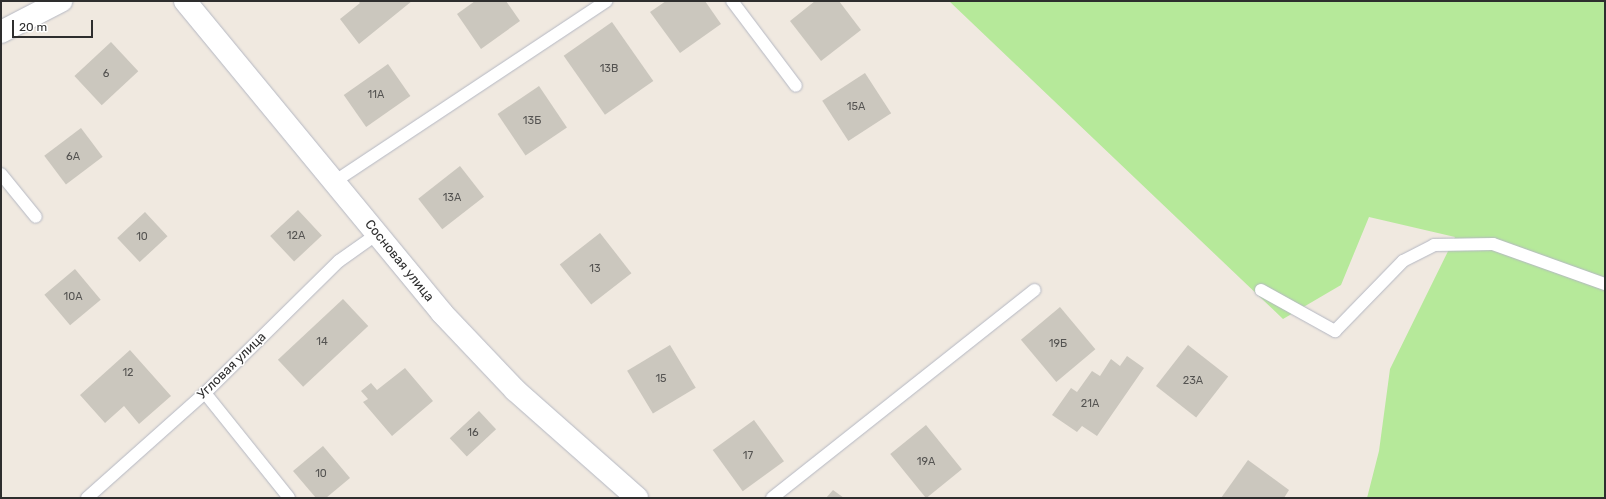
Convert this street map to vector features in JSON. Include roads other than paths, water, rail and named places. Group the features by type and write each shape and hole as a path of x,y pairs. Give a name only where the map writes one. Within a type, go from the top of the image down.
{"street":[{"path":"1,32 61,1"},
{"name":"Сосновая улица","path":"185,1 442,313 515,390 637,498"}],"lane":[{"path":"334,182 606,1"},
{"path":"732,1 796,86"},
{"path":"1,174 36,217"},
{"name":"Угловая улица","path":"87,498 205,393 338,261 378,234"},
{"path":"1261,290 1335,330 1403,261 1434,245 1493,244 1605,284"},
{"path":"772,498 1034,290"},
{"path":"205,393 289,498"}]}
